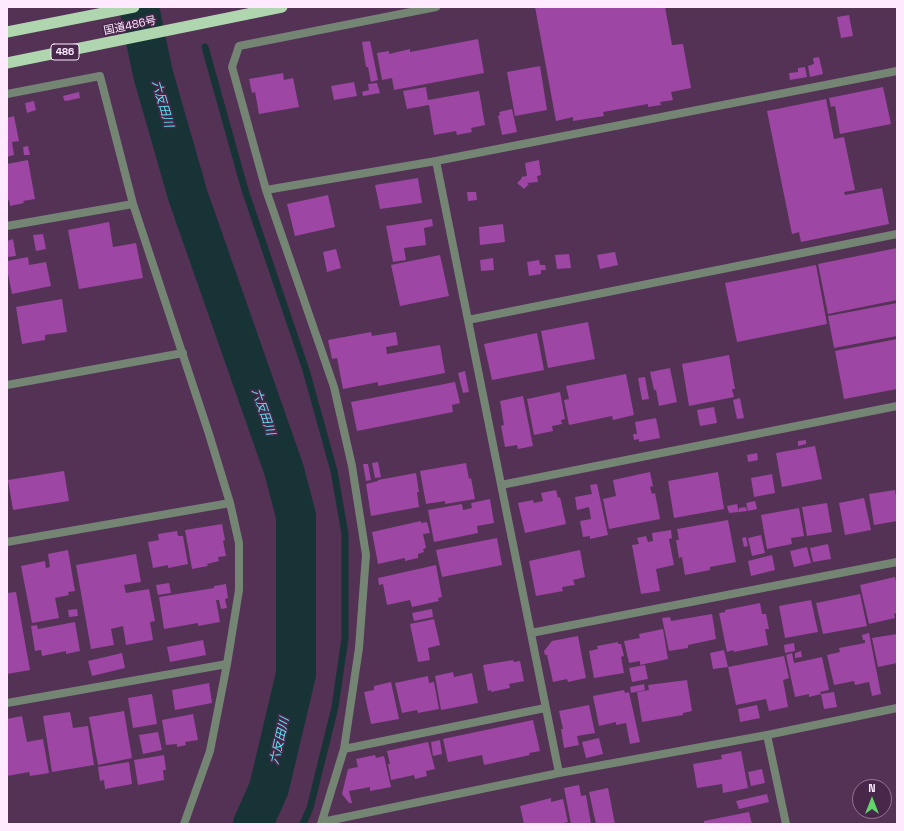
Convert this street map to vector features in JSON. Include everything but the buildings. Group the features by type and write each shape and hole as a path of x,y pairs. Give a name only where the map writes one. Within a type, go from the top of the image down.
{"highway":[{"name":"国道486号","path":"7,32 134,7"},
{"name":"国道486号","path":"7,63 282,7"}],"street":[{"path":"436,7 240,46 232,67 266,190 334,387 352,466 366,555 359,648 344,749 321,823 559,773 767,735 897,708"},
{"path":"266,190 436,161 897,71"},
{"path":"7,94 100,76 133,204 183,353 230,503 239,543 239,590 228,664 210,751 184,824"},
{"path":"436,161 559,773"},
{"path":"7,226 133,204"},
{"path":"468,320 897,234"},
{"path":"7,385 183,353"},
{"path":"501,485 897,406"},
{"path":"7,542 230,503"},
{"path":"531,633 897,562"},
{"path":"7,703 228,664"},
{"path":"344,749 545,708"},
{"path":"767,735 786,824"}],"waterway":[{"name":"六反田川","path":"139,7 153,74 188,196 284,470 296,516 296,674 269,788 253,824"},
{"path":"205,47 245,190 306,370 334,471 345,534 345,638 335,707 310,808 303,824"}]}
